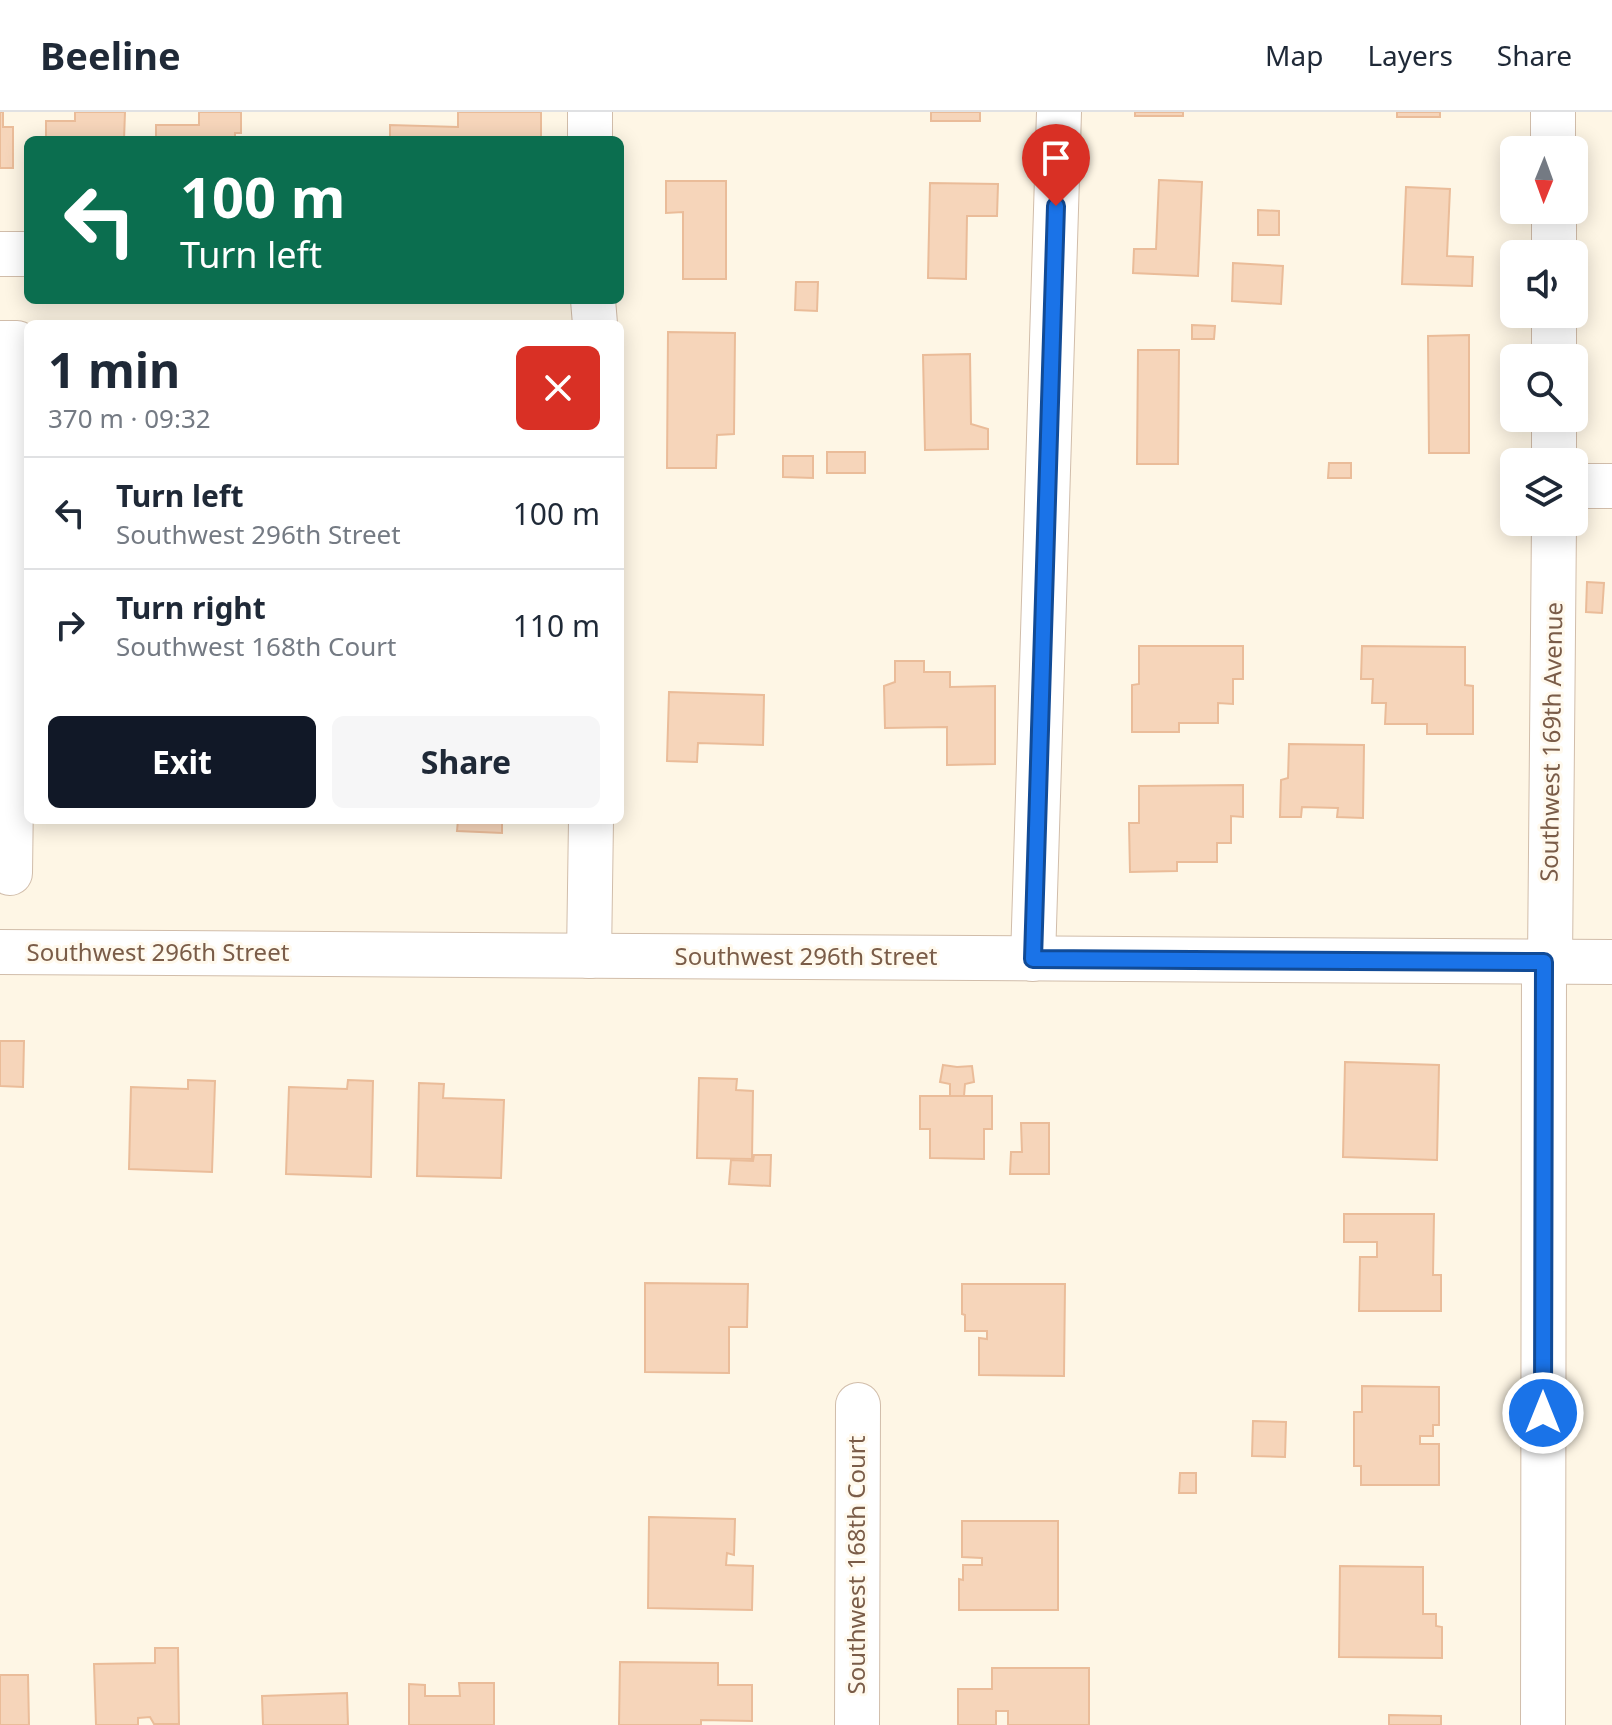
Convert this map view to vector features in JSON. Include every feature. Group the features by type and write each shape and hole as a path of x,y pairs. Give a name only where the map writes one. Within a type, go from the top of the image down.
{"street":[{"path":"590,112 590,136"},
{"path":"1033,959 1059,112"},
{"path":"1553,112 1553,136"},
{"path":"0,254 24,254"},
{"path":"0,343 17,343 8,432 10,873"},
{"path":"1588,486 1612,486"},
{"name":"Southwest 169th Avenue","path":"1543,1725 1547,962 1554,536"},
{"path":"589,956 591,824"},
{"name":"Southwest 296th Street","path":"0,952 1612,962"},
{"name":"Southwest 168th Court","path":"857,1725 858,1405"}],"building":[{"path":"0,112 3,112 3,127 13,127 13,168 0,168"},
{"path":"75,112 125,112 124,136 46,136 46,121 75,121"},
{"path":"199,112 241,112 241,133 235,133 235,136 156,136 156,125 199,125"},
{"path":"458,112 541,112 541,136 390,136 390,125 458,127"},
{"path":"931,112 980,112 980,121 931,121"},
{"path":"1135,112 1183,112 1183,116 1135,116"},
{"path":"1397,112 1440,112 1440,117 1397,117"},
{"path":"1159,180 1202,182 1198,276 1133,273 1134,249 1156,249"},
{"path":"666,181 726,181 726,279 683,279 683,212 666,213"},
{"path":"930,183 998,184 997,216 967,216 966,279 928,278"},
{"path":"1406,187 1450,189 1447,256 1473,257 1472,286 1402,284"},
{"path":"1258,210 1279,211 1279,235 1258,235"},
{"path":"1233,263 1283,266 1281,304 1232,301"},
{"path":"796,282 818,282 817,311 795,310"},
{"path":"1192,325 1215,326 1214,339 1192,339"},
{"path":"668,332 735,333 734,434 717,435 716,468 667,468"},
{"path":"1469,335 1469,453 1429,453 1428,336"},
{"path":"1138,350 1179,350 1178,464 1137,464"},
{"path":"970,354 971,424 988,429 988,449 925,450 923,355"},
{"path":"827,452 865,452 865,473 827,473"},
{"path":"783,456 813,456 813,478 783,477"},
{"path":"1329,463 1351,463 1351,478 1328,478"},
{"path":"1587,582 1604,583 1602,613 1586,612"},
{"path":"1139,646 1243,646 1243,679 1233,679 1233,704 1218,703 1218,723 1179,723 1179,732 1132,732 1132,685 1139,684"},
{"path":"1362,646 1465,647 1465,685 1473,686 1473,734 1427,734 1427,724 1385,724 1386,703 1372,703 1373,679 1361,679"},
{"path":"895,661 924,661 924,672 950,672 950,687 995,686 995,764 947,765 947,727 885,728 884,686 895,682"},
{"path":"669,692 764,695 763,745 698,743 697,762 667,761"},
{"path":"1289,744 1364,745 1363,818 1337,817 1338,808 1302,807 1301,817 1280,817 1281,780 1288,778"},
{"path":"1243,785 1243,817 1231,816 1231,843 1217,843 1217,862 1177,862 1177,871 1130,872 1129,823 1139,823 1139,786"},
{"path":"458,824 502,824 502,833 457,831"},
{"path":"0,1041 24,1041 23,1087 0,1086"},
{"path":"1345,1062 1439,1065 1437,1160 1343,1157"},
{"path":"943,1065 972,1066 974,1082 965,1084 964,1096 950,1096 950,1084 940,1082"},
{"path":"699,1078 737,1079 736,1090 753,1091 752,1159 697,1158"},
{"path":"188,1080 215,1081 212,1172 129,1169 131,1087 188,1089"},
{"path":"348,1080 373,1081 371,1177 286,1174 289,1087 347,1089"},
{"path":"419,1083 444,1084 443,1098 504,1100 501,1178 417,1176"},
{"path":"920,1096 992,1096 992,1129 984,1129 984,1159 930,1158 930,1129 920,1129"},
{"path":"1021,1123 1049,1123 1049,1174 1010,1174 1011,1152 1022,1152"},
{"path":"754,1155 771,1155 770,1186 729,1184 731,1160 753,1161"},
{"path":"1344,1214 1434,1214 1433,1275 1441,1275 1441,1311 1359,1311 1360,1257 1377,1257 1377,1242 1344,1242"},
{"path":"645,1283 748,1284 747,1327 729,1327 729,1373 645,1372"},
{"path":"962,1284 1065,1284 1064,1376 979,1375 979,1338 987,1339 987,1331 965,1331"},
{"path":"1362,1386 1439,1387 1439,1425 1433,1425 1433,1436 1420,1436 1420,1444 1439,1444 1439,1485 1361,1485 1361,1466 1354,1466 1354,1412 1362,1412"},
{"path":"1253,1421 1286,1422 1285,1457 1252,1456"},
{"path":"1180,1473 1196,1473 1196,1493 1179,1493"},
{"path":"649,1517 735,1519 734,1555 727,1553 726,1565 753,1566 752,1610 648,1608"},
{"path":"962,1521 1058,1521 1058,1610 959,1610 959,1579 963,1580 963,1565 982,1565 982,1558 962,1557"},
{"path":"1340,1566 1423,1567 1423,1614 1436,1614 1436,1626 1442,1627 1442,1658 1339,1657"},
{"path":"155,1648 178,1648 179,1724 154,1724 150,1717 138,1718 138,1725 96,1725 94,1664 155,1663"},
{"path":"620,1662 718,1663 718,1685 752,1685 752,1721 701,1720 701,1725 619,1725"},
{"path":"992,1668 1089,1668 1089,1725 1008,1725 1008,1711 996,1711 996,1725 958,1725 958,1689 992,1689"},
{"path":"0,1675 28,1675 29,1725 0,1725"},
{"path":"459,1683 494,1683 494,1725 409,1725 409,1684 425,1685 425,1696 460,1696"},
{"path":"347,1693 348,1725 263,1725 262,1696"},
{"path":"1389,1715 1441,1716 1441,1725 1389,1725"}],"route":[{"path":"1056,206 1033,959 1544,962 1543,1413"}]}
